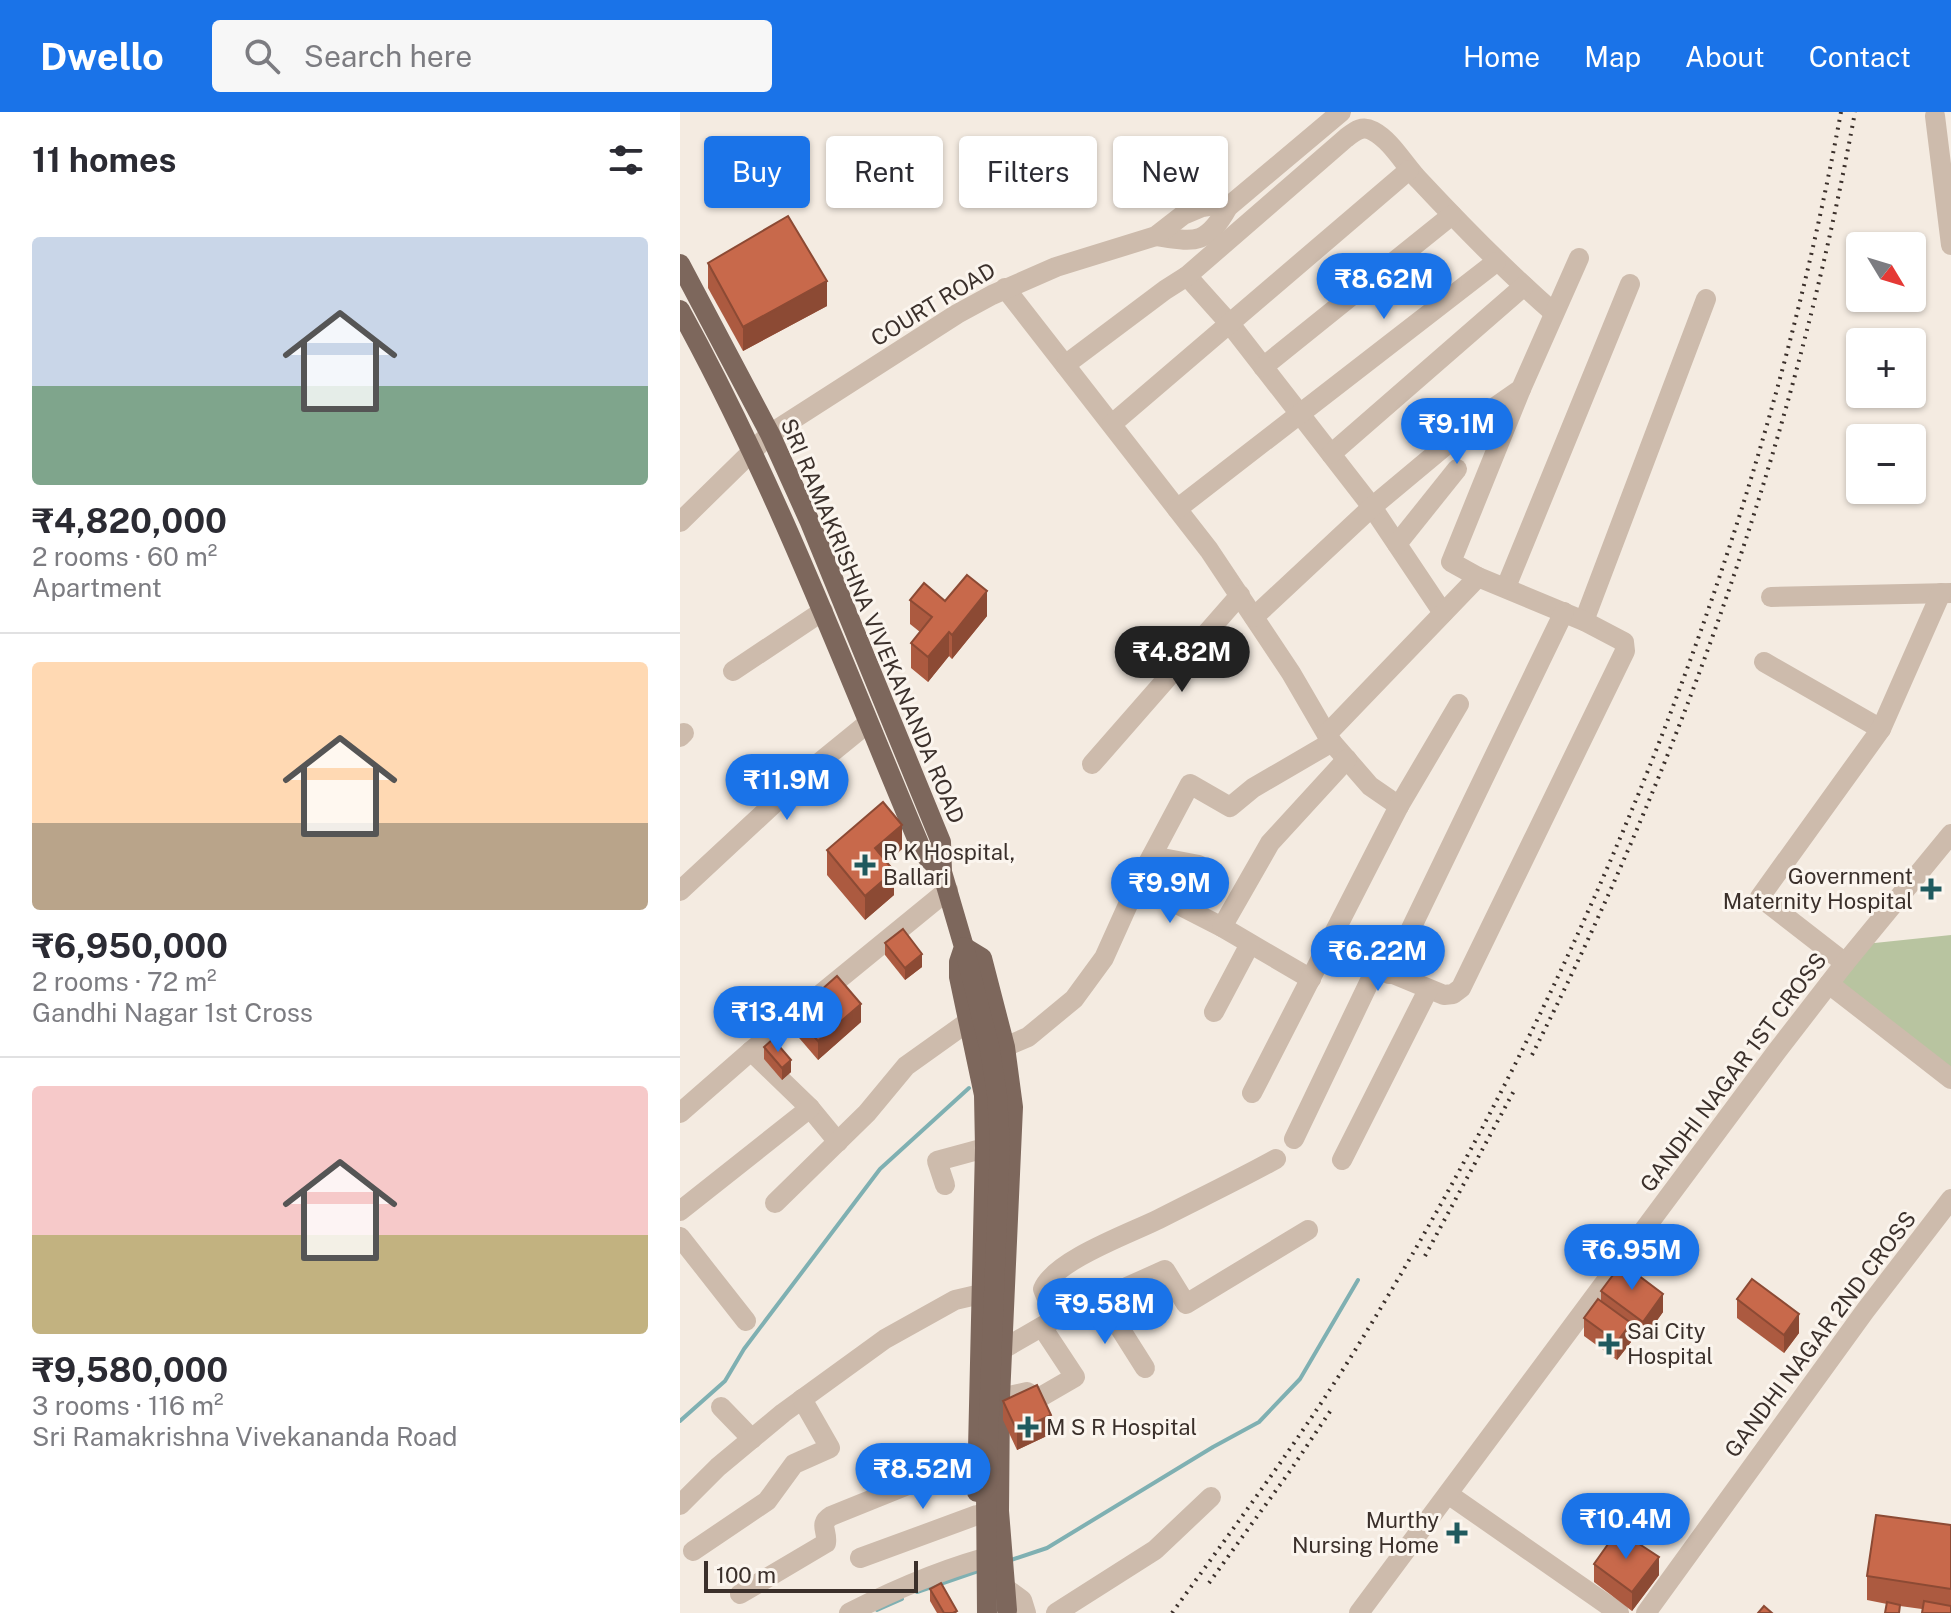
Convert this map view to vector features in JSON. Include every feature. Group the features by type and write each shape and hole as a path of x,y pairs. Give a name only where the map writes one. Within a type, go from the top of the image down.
{"main road":[{"name":"SRI RAMAKRISHNA VIVEKANANDA ROAD","path":"680,264 770,434 809,520 941,842 945,881 964,947 958,969 984,1095 977,1515 981,1541 1000,1554"},
{"name":"SRI RAMAKRISHNA VIVEKANANDA ROAD","path":"680,310 753,449 923,853 945,881"},
{"name":"SRI RAMAKRISHNA VIVEKANANDA ROAD","path":"964,947 982,958 1005,1047 1013,1107 1000,1398 1000,1554 1007,1612"},
{"path":"964,947 990,1050 997,1095 1000,1144 986,1490 1007,1612"}],"street":[{"name":"COURT ROAD","path":"1228,207 1341,112"},
{"path":"1935,116 1951,245"},
{"path":"1065,365 1187,276 1361,128 1370,129 1381,136 1496,262 1553,312"},
{"path":"1112,424 1409,170"},
{"name":"COURT ROAD","path":"680,522 770,434 957,314 1005,288 1056,267 1156,236 1183,215 1203,208"},
{"name":"COURT ROAD","path":"1156,236 1189,242 1198,239 1217,225 1227,208"},
{"path":"1263,367 1452,215"},
{"path":"1328,947 1444,995 1453,994 1461,988 1625,651 1624,642 1584,621 1478,577 1451,562 1553,312 1579,258"},
{"path":"1177,509 1496,262"},
{"path":"1187,276 1230,324 1372,507 1443,613"},
{"path":"1506,587 1630,284"},
{"path":"1331,454 1524,286"},
{"path":"1005,288 1240,595 1329,738 1370,786 1399,806"},
{"path":"1584,621 1706,299"},
{"path":"1254,617 1372,507 1475,421 1521,389"},
{"path":"1397,544 1457,469"},
{"path":"1005,1047 1028,1037 1074,999 1104,958 1190,784 1230,807 1253,788 1329,738 1478,577"},
{"path":"1771,597 1946,593 1881,729 1760,897 1845,963"},
{"path":"1092,764 1240,595"},
{"path":"733,671 823,611"},
{"path":"1294,1139 1564,612"},
{"path":"1764,662 1881,729"},
{"path":"1252,1093 1399,806 1459,704"},
{"path":"680,891 809,771 868,723"},
{"path":"1222,927 1270,843 1347,759"},
{"name":"GANDHI NAGAR 1ST CROSS","path":"1359,1613 1829,984 1951,834"},
{"path":"1152,856 1199,865"},
{"path":"680,1113 945,881"},
{"path":"1138,884 1222,927 1311,979"},
{"path":"1214,1012 1250,944"},
{"path":"1829,984 1951,1079"},
{"path":"1342,1160 1428,990"},
{"path":"775,1203 867,1113 906,1066 969,1021"},
{"path":"751,1051 810,1108 838,1142"},
{"path":"680,1211 810,1108"},
{"path":"945,1185 937,1161 985,1148"},
{"path":"1000,1398 1027,1392 1037,1399 1075,1377 1049,1323 1043,1289 1053,1275 1111,1240 1276,1159"},
{"name":"GANDHI NAGAR 2ND CROSS","path":"1646,1613 1865,1311 1950,1201"},
{"path":"1003,1349 1049,1323 1165,1270 1186,1304 1308,1230"},
{"path":"682,1244 746,1321"},
{"path":"680,1505 752,1439 885,1339 955,1300 1006,1288"},
{"path":"1102,1300 1145,1368"},
{"path":"693,1551 767,1501 794,1464 830,1448 802,1399"},
{"path":"721,1407 752,1439"},
{"path":"740,1594 826,1543 825,1519 1000,1448"},
{"path":"1448,1494 1619,1613"},
{"path":"1056,1613 1155,1550 1211,1497"},
{"path":"860,1558 977,1515 999,1511"},
{"path":"849,1613 955,1565 1000,1554"},
{"path":"979,1613 983,1590 1004,1582"}],"green space":[{"path":"1951,935 1951,1071 1833,983 1865,944"}],"building":[{"path":"788,216 827,281 743,327 708,263"},
{"path":"967,575 987,591 952,635 949,632 928,657 911,643 932,617 910,600 924,583 945,601"},
{"path":"883,802 902,825 875,848 894,871 865,896 827,850"},
{"path":"903,929 922,954 905,968 885,943"},
{"path":"837,976 861,1004 818,1041 794,1014"},
{"path":"773,1039 791,1060 782,1068 764,1047"},
{"path":"1622,1263 1663,1294 1643,1322 1601,1291"},
{"path":"1752,1279 1799,1314 1784,1335 1737,1299"},
{"path":"1598,1299 1631,1323 1617,1342 1584,1318"},
{"path":"1037,1385 1051,1415 1017,1431 1003,1401"},
{"path":"1876,1515 1951,1525 1951,1589 1867,1576"},
{"path":"1618,1530 1659,1557 1632,1592 1594,1564"},
{"path":"941,1583 957,1611 953,1613 944,1613 930,1589"},
{"path":"1924,1601 1951,1606 1951,1613 1922,1613"},
{"path":"1887,1602 1900,1605 1899,1613 1885,1613"},
{"path":"1764,1606 1772,1613 1758,1613"}],"waterway":[{"path":"680,1421 725,1381 744,1349 880,1169 969,1088"},
{"path":"1008,1561 1047,1548 1259,1422 1300,1379 1358,1280"},
{"path":"917,1592 981,1570"},
{"path":"877,1610 902,1599"}],"railway":[{"path":"1172,1613 1294,1444 1362,1339 1445,1197 1522,1050 1593,900 1657,747 1715,591 1765,433 1807,273 1841,112"},
{"path":"1532,1055 1637,828 1727,595 1766,476 1800,356 1830,234 1855,112"},
{"path":"1425,1256 1516,1087"},
{"path":"1209,1583 1331,1410"}],"place":[{"name":"R K Hospital, Ballari","path":"865,865"},
{"name":"Government Maternity Hospital","path":"1931,889"},
{"name":"Sai City Hospital","path":"1609,1344"},
{"name":"M S R Hospital","path":"1028,1427"},
{"name":"Murthy Nursing Home","path":"1457,1533"}]}
